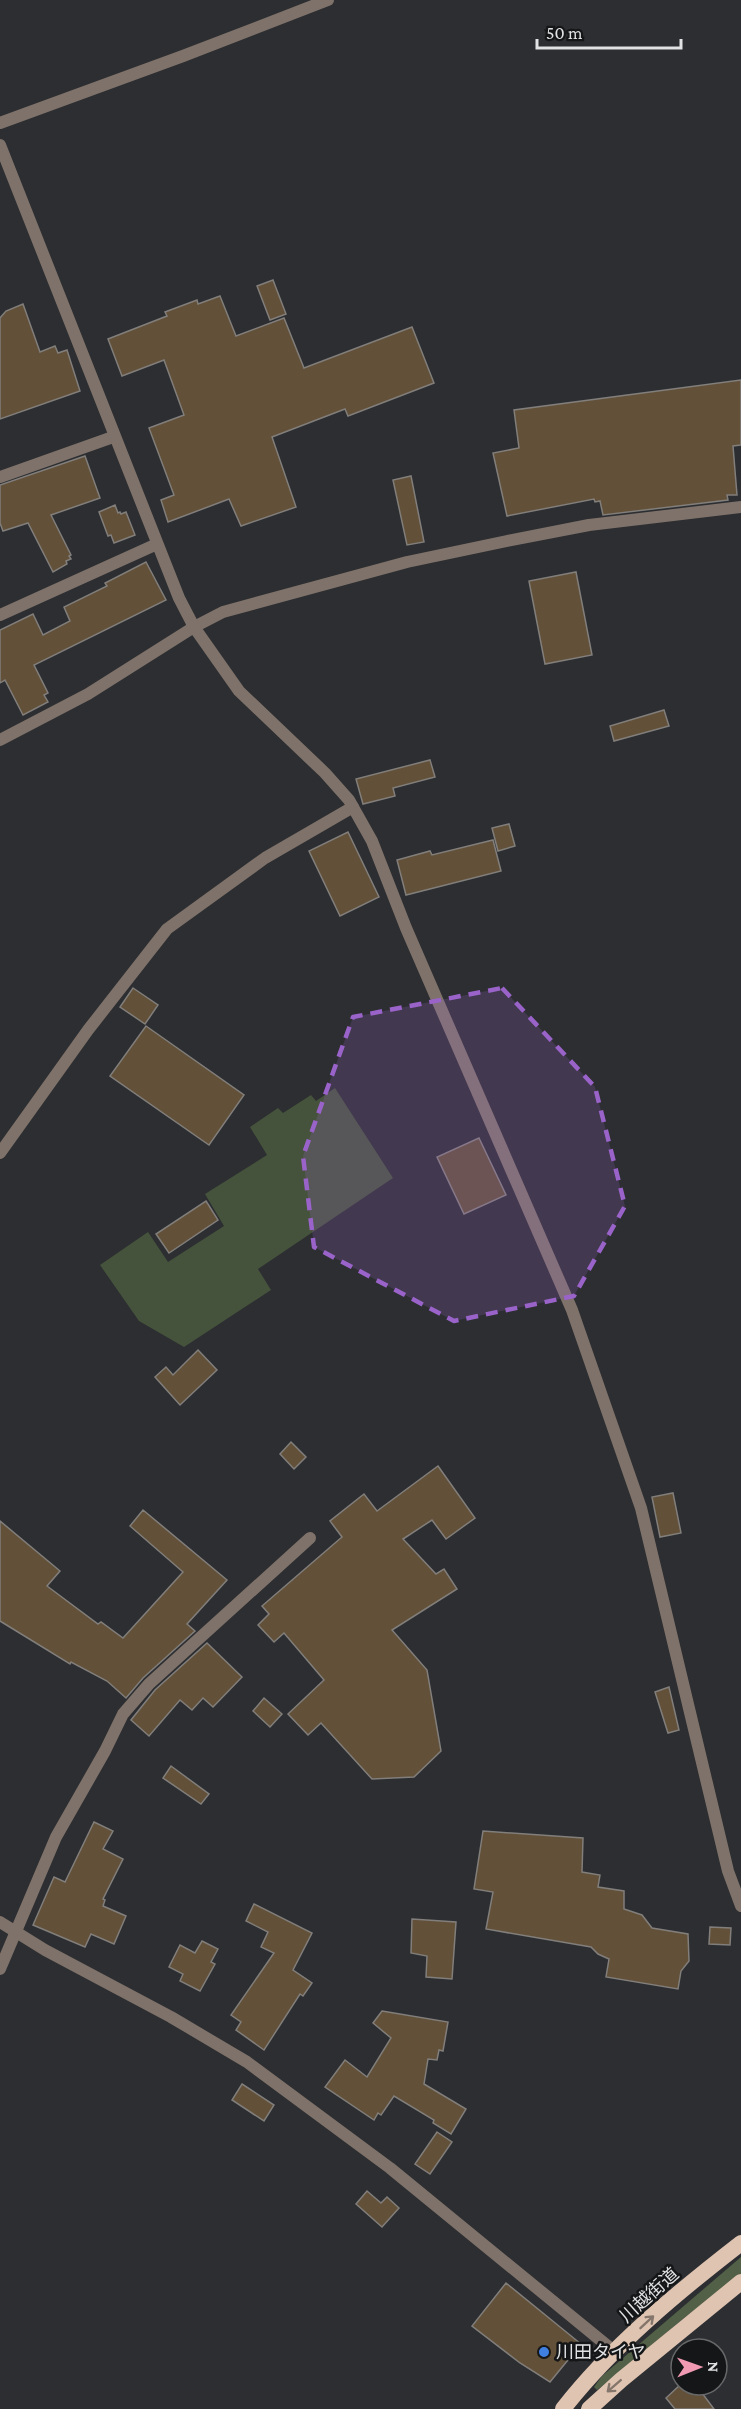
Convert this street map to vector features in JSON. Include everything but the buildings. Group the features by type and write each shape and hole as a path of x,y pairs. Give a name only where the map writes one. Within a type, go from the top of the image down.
{"highway":[{"name":"川越街道","path":"563,2409 576,2392 615,2352 663,2307 741,2242"},
{"path":"589,2409 741,2282"}],"street":[{"path":"0,123 328,0"},
{"path":"0,145 113,437 179,598 194,627 239,691 325,773 353,807 372,841 406,928 572,1310 641,1508 728,1871 741,1906"},
{"path":"0,477 113,437"},
{"path":"0,740 88,694 194,627 223,612 407,562 473,548 589,525 741,507"},
{"path":"0,615 157,544"},
{"path":"0,1153 88,1030 167,929 266,858 353,807"},
{"path":"0,1969 56,1837 105,1751 123,1714 149,1684 310,1538"},
{"path":"0,1922 45,1950 247,2062 390,2168 615,2352"}],"highlighted area":[{"path":"502,988 595,1087 625,1206 574,1296 454,1321 314,1247 303,1156 353,1017"}],"green space":[{"path":"335,1088 393,1178 258,1269 271,1290 184,1347 139,1321 100,1265 148,1232 168,1262 224,1226 205,1194 267,1155 250,1127 278,1108 283,1113 311,1095 316,1101"},
{"path":"741,2257 741,2275 684,2318 601,2387 597,2390 594,2387 602,2376"}],"place":[{"name":"川田タイヤ","path":"544,2352"}]}
